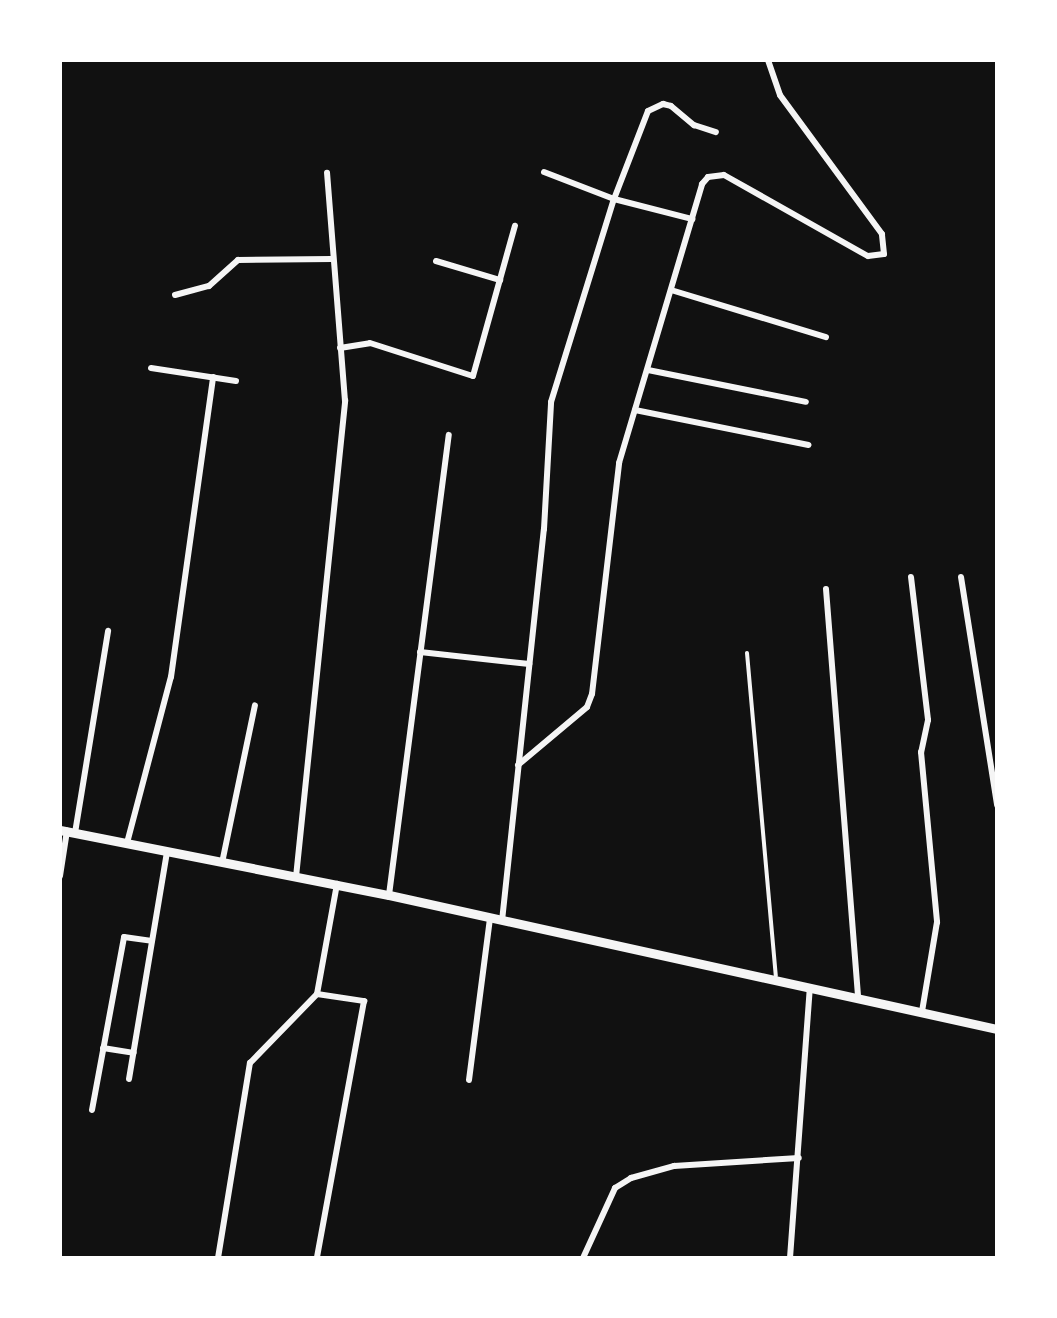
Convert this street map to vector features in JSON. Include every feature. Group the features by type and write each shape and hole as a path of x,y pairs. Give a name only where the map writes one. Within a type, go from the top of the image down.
{"street":[{"path":"518,765 588,707 618,463 702,184 708,177 724,175 868,256 884,254 882,234 780,95 768,60"},
{"path":"502,922 544,528 551,402 614,199 643,121 655,106 670,106 694,125 716,132"},
{"path":"544,172 614,199 692,219"},
{"path":"296,877 345,402 326,173"},
{"path":"340,348 370,343 473,376 515,226"},
{"path":"175,294 209,286 238,260 332,260"},
{"path":"436,261 500,280"},
{"path":"671,290 826,337"},
{"path":"151,368 236,381"},
{"path":"648,370 806,402"},
{"path":"127,844 170,677 213,377"},
{"path":"635,410 808,445"},
{"path":"390,895 449,435"},
{"path":"961,577 997,805"},
{"path":"911,578 928,720 921,752 936,922 922,1012"},
{"path":"826,588 858,998"},
{"path":"60,876 108,631"},
{"path":"420,652 529,664"},
{"path":"222,863 255,705"},
{"path":"67,831 390,895 997,1029"},
{"path":"129,1079 167,852"},
{"path":"218,1258 250,1063 317,994 336,884"},
{"path":"469,1080 490,919"},
{"path":"92,1110 124,938 152,941"},
{"path":"790,1258 810,988"},
{"path":"317,994 364,1001 317,1258"},
{"path":"103,1048 134,1053"},
{"path":"583,1258 615,1188 631,1178 674,1166 799,1158"}],"lane":[{"path":"746,654 776,981"}]}
